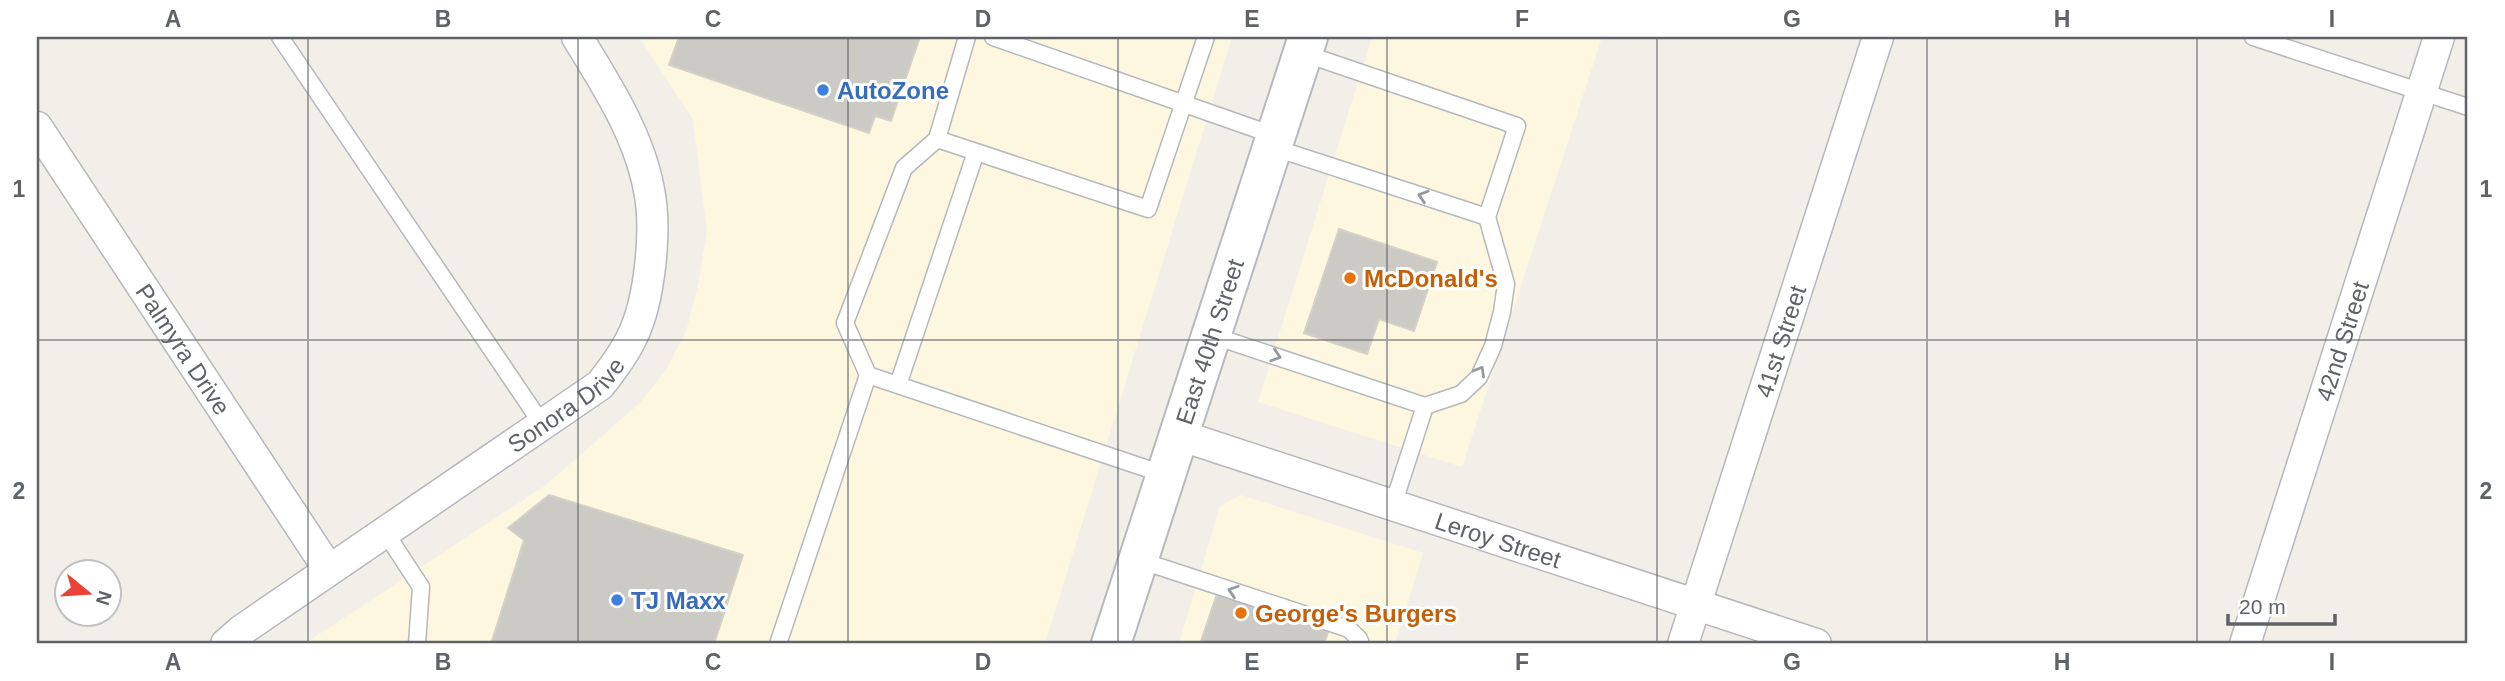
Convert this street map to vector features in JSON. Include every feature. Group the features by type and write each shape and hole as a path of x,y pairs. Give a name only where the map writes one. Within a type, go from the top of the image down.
{"main road":[{"name":"East 40th Street","path":"1111,644 1305,45"}],"street":[{"name":"Sonora Drive","path":"226,644 242,630 600,385 634,335 647,286 652,237 650,190 636,146 608,87 577,37"},
{"name":"41st Street","path":"1684,644 1878,37"},
{"name":"42nd Street","path":"2245,644 2439,37"},
{"name":"Palmyra Drive","path":"37,127 329,570"},
{"name":"Leroy Street","path":"1179,435 1816,644"}],"lane":[{"path":"280,37 542,424"},
{"path":"778,644 868,375 845,323 904,168 937,139 967,37"},
{"path":"993,37 1184,103 1274,142 1487,217"},
{"path":"937,139 1148,209 1206,37"},
{"path":"2253,37 2468,107"},
{"path":"1211,335 1425,406 1461,394 1479,377 1493,346 1506,284 1487,217 1517,126 1305,45"},
{"path":"898,385 976,152"},
{"path":"868,375 1166,475"},
{"path":"1393,505 1425,406"},
{"path":"385,532 421,587 417,644"},
{"path":"1139,560 1349,629 1361,644"}],"shaded area":[{"path":"639,37 1232,37 1045,644 304,644 546,485 641,402 665,371 686,332 699,281 707,231 693,119"},
{"path":"1372,37 1602,37 1462,467 1258,402"},
{"path":"1241,495 1423,553 1395,644 1179,644 1220,506"}],"building":[{"name":"AutoZone","path":"679,37 920,37 891,121 875,116 869,133 669,65"},
{"path":"1339,229 1437,262 1414,331 1379,319 1367,354 1304,333"},
{"name":"TJ Maxx","path":"549,495 743,555 714,644 491,644 524,540 508,528"},
{"name":"George's Burgers","path":"1217,594 1328,632 1324,644 1200,644"}],"place":[{"name":"AutoZone","path":"823,90"},
{"name":"McDonald's","path":"1350,278"},
{"name":"TJ Maxx","path":"617,600"},
{"name":"George's Burgers","path":"1241,613"}]}
